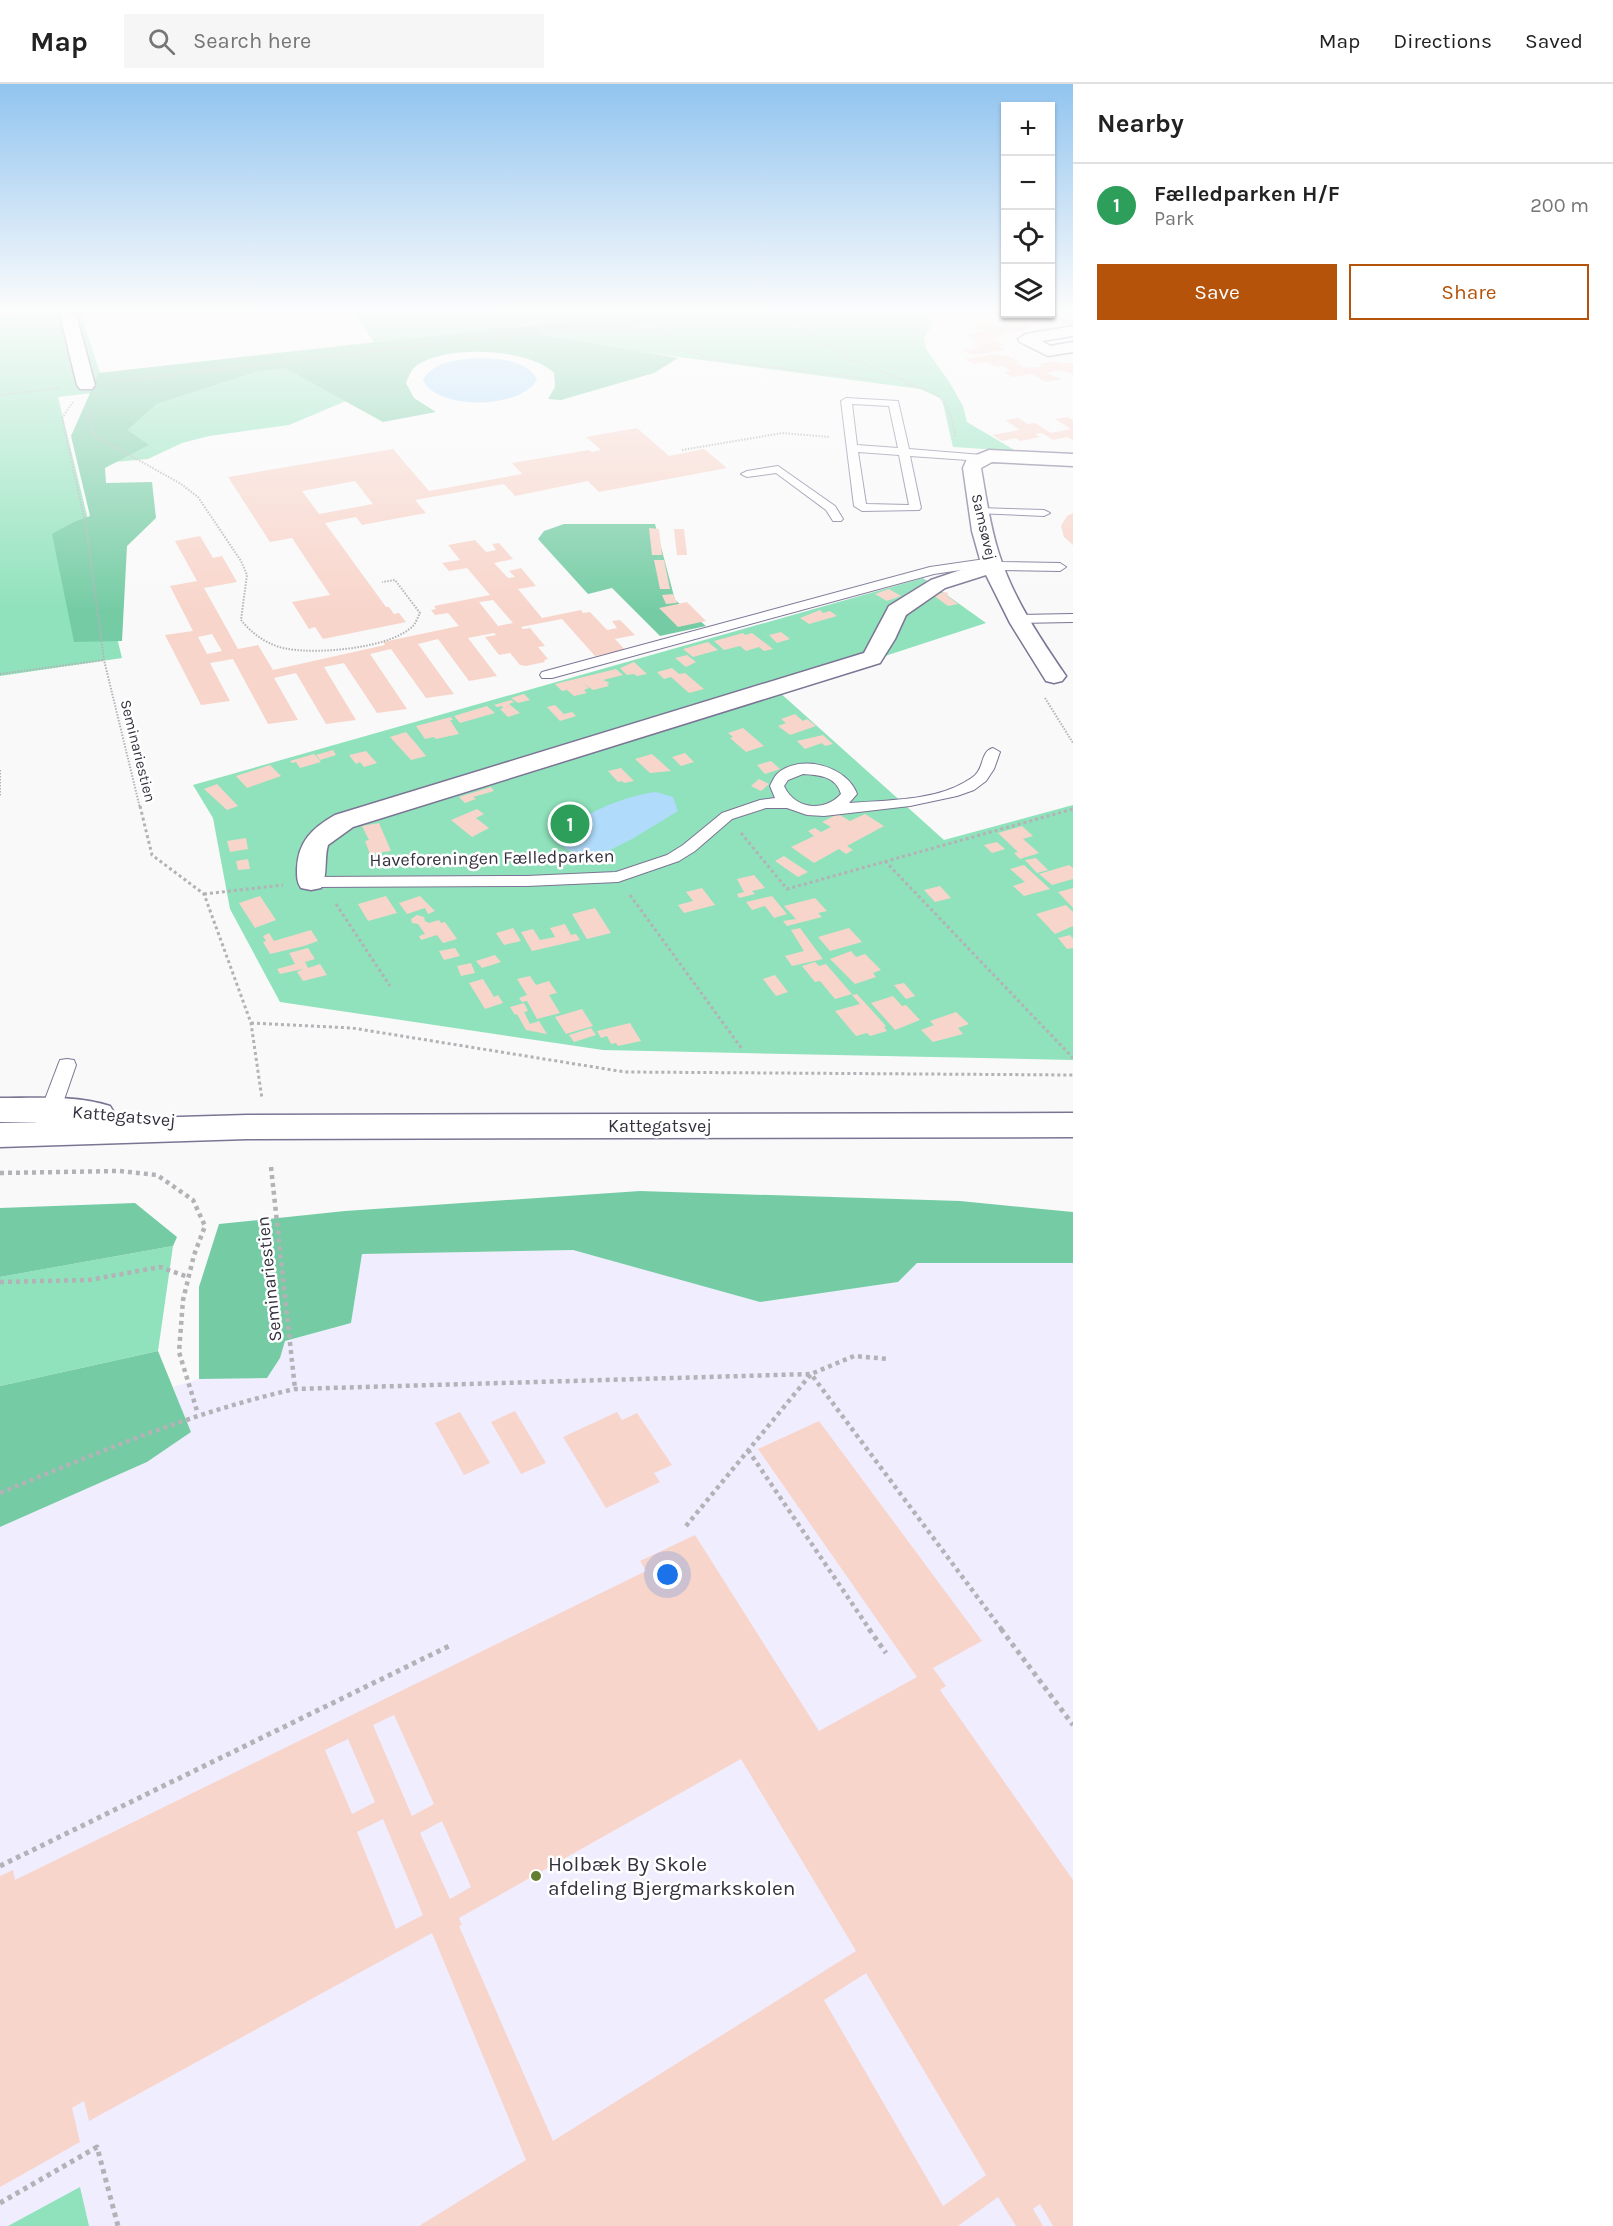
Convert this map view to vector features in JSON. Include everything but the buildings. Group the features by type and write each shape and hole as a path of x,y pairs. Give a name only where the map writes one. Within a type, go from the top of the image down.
{"street":[{"path":"982,458 1005,456 1073,460"},
{"name":"Samsøvej","path":"982,458 974,463 972,468 979,511 992,564 1017,619 1054,676"},
{"path":"317,882 311,851 319,837 344,821 872,658 897,611 938,584 992,564"},
{"name":"Kattegatsvej","path":"0,1110 47,1122 247,1127 1073,1125"},
{"name":"Kattegatsvej","path":"0,1135 47,1122"}],"lane":[{"path":"847,411 860,506 866,509 910,510 915,508 896,411"},
{"path":"851,444 982,458"},
{"path":"747,474 778,469 831,508 837,519"},
{"path":"979,511 1044,513"},
{"path":"547,675 769,612 934,570 992,564 1060,567"},
{"path":"1017,619 1073,618"},
{"name":"Haveforeningen Fælledparken","path":"317,882 538,881 618,877 673,858 689,848 727,816 757,805 787,803 810,810 910,802 962,788 984,775 993,752"},
{"path":"787,803 776,790 777,783 790,772 814,770 835,776 848,787 849,794 846,800 832,809"},
{"path":"47,1122 67,1065"}],"path":[{"name":"Seminariestien","path":"67,411 62,418 86,526 104,660 152,855 204,894"},
{"path":"88,411 94,435 99,439 181,484 198,497 241,561 247,575 241,620 264,640 287,649 326,651 372,643 414,628 419,621 420,613 395,580 382,582"},
{"path":"950,411 958,447 982,458"},
{"path":"682,450 782,434 851,444"},
{"path":"0,674 104,660"},
{"path":"1054,676 1034,681 1073,743"},
{"path":"0,770 0,796"},
{"path":"727,816 787,889 1073,809"},
{"path":"885,861 1073,1058"},
{"path":"618,877 742,1049"},
{"path":"262,1099 252,1023 204,894 317,882 390,986"},
{"path":"252,1023 352,1028 625,1072 1073,1075"},
{"name":"Seminariestien","path":"271,1167 295,1389"},
{"path":"0,1173 119,1171 157,1175 193,1200 205,1226 194,1255 183,1300 179,1352 198,1414"},
{"path":"0,1282 89,1280 160,1267 189,1277"},
{"path":"0,1493 198,1414 257,1396 295,1389 811,1374 854,1356 888,1359"},
{"path":"686,1526 811,1374"},
{"path":"811,1374 1073,1725"},
{"path":"748,1450 886,1653"},
{"path":"0,1866 449,1646"},
{"path":"0,2203 97,2147 118,2226"}],"shaded area":[{"name":"Holbæk By Skole afdeling Bjergmarkskolen","path":"573,1250 760,1302 898,1282 917,1263 1073,1263 1073,2226 0,2226 0,1527 147,1462 191,1432 173,1387 199,1379 267,1378 280,1358 285,1341 351,1323 362,1254"}],"green space":[{"path":"0,411 61,411 122,658 0,676"},
{"path":"82,411 149,411 128,430 149,445 105,468 106,483 152,482 156,518 127,546 122,641 74,642 52,534 90,516 71,436"},
{"path":"149,411 322,411 289,425 209,436 182,443 148,459 115,462 148,445 128,430"},
{"path":"363,411 436,412 383,422"},
{"path":"945,411 964,411 967,422 1016,451 953,447"},
{"path":"564,524 655,524 675,600 706,626 660,636 612,588 588,594 538,539 544,531"},
{"path":"923,578 986,623 778,691 944,840 1073,805 1073,1060 603,1050 280,1002 230,909 213,818 193,785"},
{"path":"640,1191 960,1201 1073,1212 1073,1263 917,1263 898,1282 760,1302 573,1250 362,1254 351,1323 285,1341 280,1358 267,1378 199,1379 199,1287 219,1224 345,1211"},
{"path":"135,1203 177,1237 173,1246 0,1277 0,1208"},
{"path":"173,1246 158,1351 0,1386 0,1277"},
{"path":"158,1351 191,1432 147,1462 0,1527 0,1386"},
{"path":"80,2187 89,2226 8,2226"}],"water":[{"path":"656,792 673,797 678,811 632,839 592,859 574,854 559,844 574,824 586,816 615,802"}],"place":[{"name":"Fælledparken H/F","path":"570,824"},
{"name":"Holbæk By Skole afdeling Bjergmarkskolen","path":"536,1876"}]}
